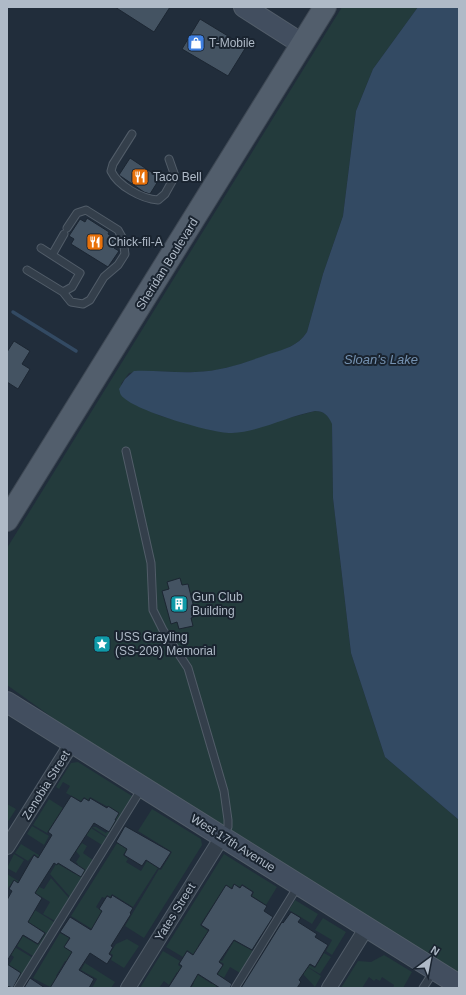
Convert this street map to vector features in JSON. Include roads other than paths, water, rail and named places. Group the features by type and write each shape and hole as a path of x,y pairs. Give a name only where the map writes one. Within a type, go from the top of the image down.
{"main road":[{"name":"Sheridan Boulevard","path":"7,520 325,7"}],"street":[{"path":"244,7 306,38"},
{"path":"270,7 306,38"},
{"name":"West 17th Avenue","path":"7,702 459,985"},
{"name":"Zenobia Street","path":"7,847 72,743"},
{"name":"Yates Street","path":"128,988 222,837"},
{"path":"328,988 367,927"}],"lane":[{"path":"132,134 113,164 111,171 115,179 121,183 148,199 158,200 165,194 175,176 170,159"},
{"path":"27,270 63,292 72,302 83,304 90,300 104,277 118,265 125,254 123,239 118,230 86,210 77,213 52,255"},
{"path":"40,248 80,274 72,287 63,292"},
{"path":"126,451 151,563 153,610 163,630 188,668 224,791 228,827 222,837"},
{"path":"18,988 142,787"},
{"path":"235,988 299,885"},
{"path":"423,988 435,970"}],"water":[{"name":"Sloan's Lake","path":"418,7 459,7 459,820 385,757 351,653 333,498 332,424 329,418 321,412 315,411 294,416 253,430 232,433 222,432 208,430 156,414 128,401 121,395 119,389 125,379 134,371 195,372 224,368 286,349 300,341 307,332 323,274 343,216 356,111 373,69"}],"waterway":[{"path":"13,312 76,351"}],"place":[{"name":"T-Mobile","path":"196,43"},
{"name":"Taco Bell","path":"140,177"},
{"name":"Chick-fil-A","path":"95,242"},
{"name":"Gun Club Building","path":"179,604"},
{"name":"USS Grayling (SS-209) Memorial","path":"102,644"}]}
